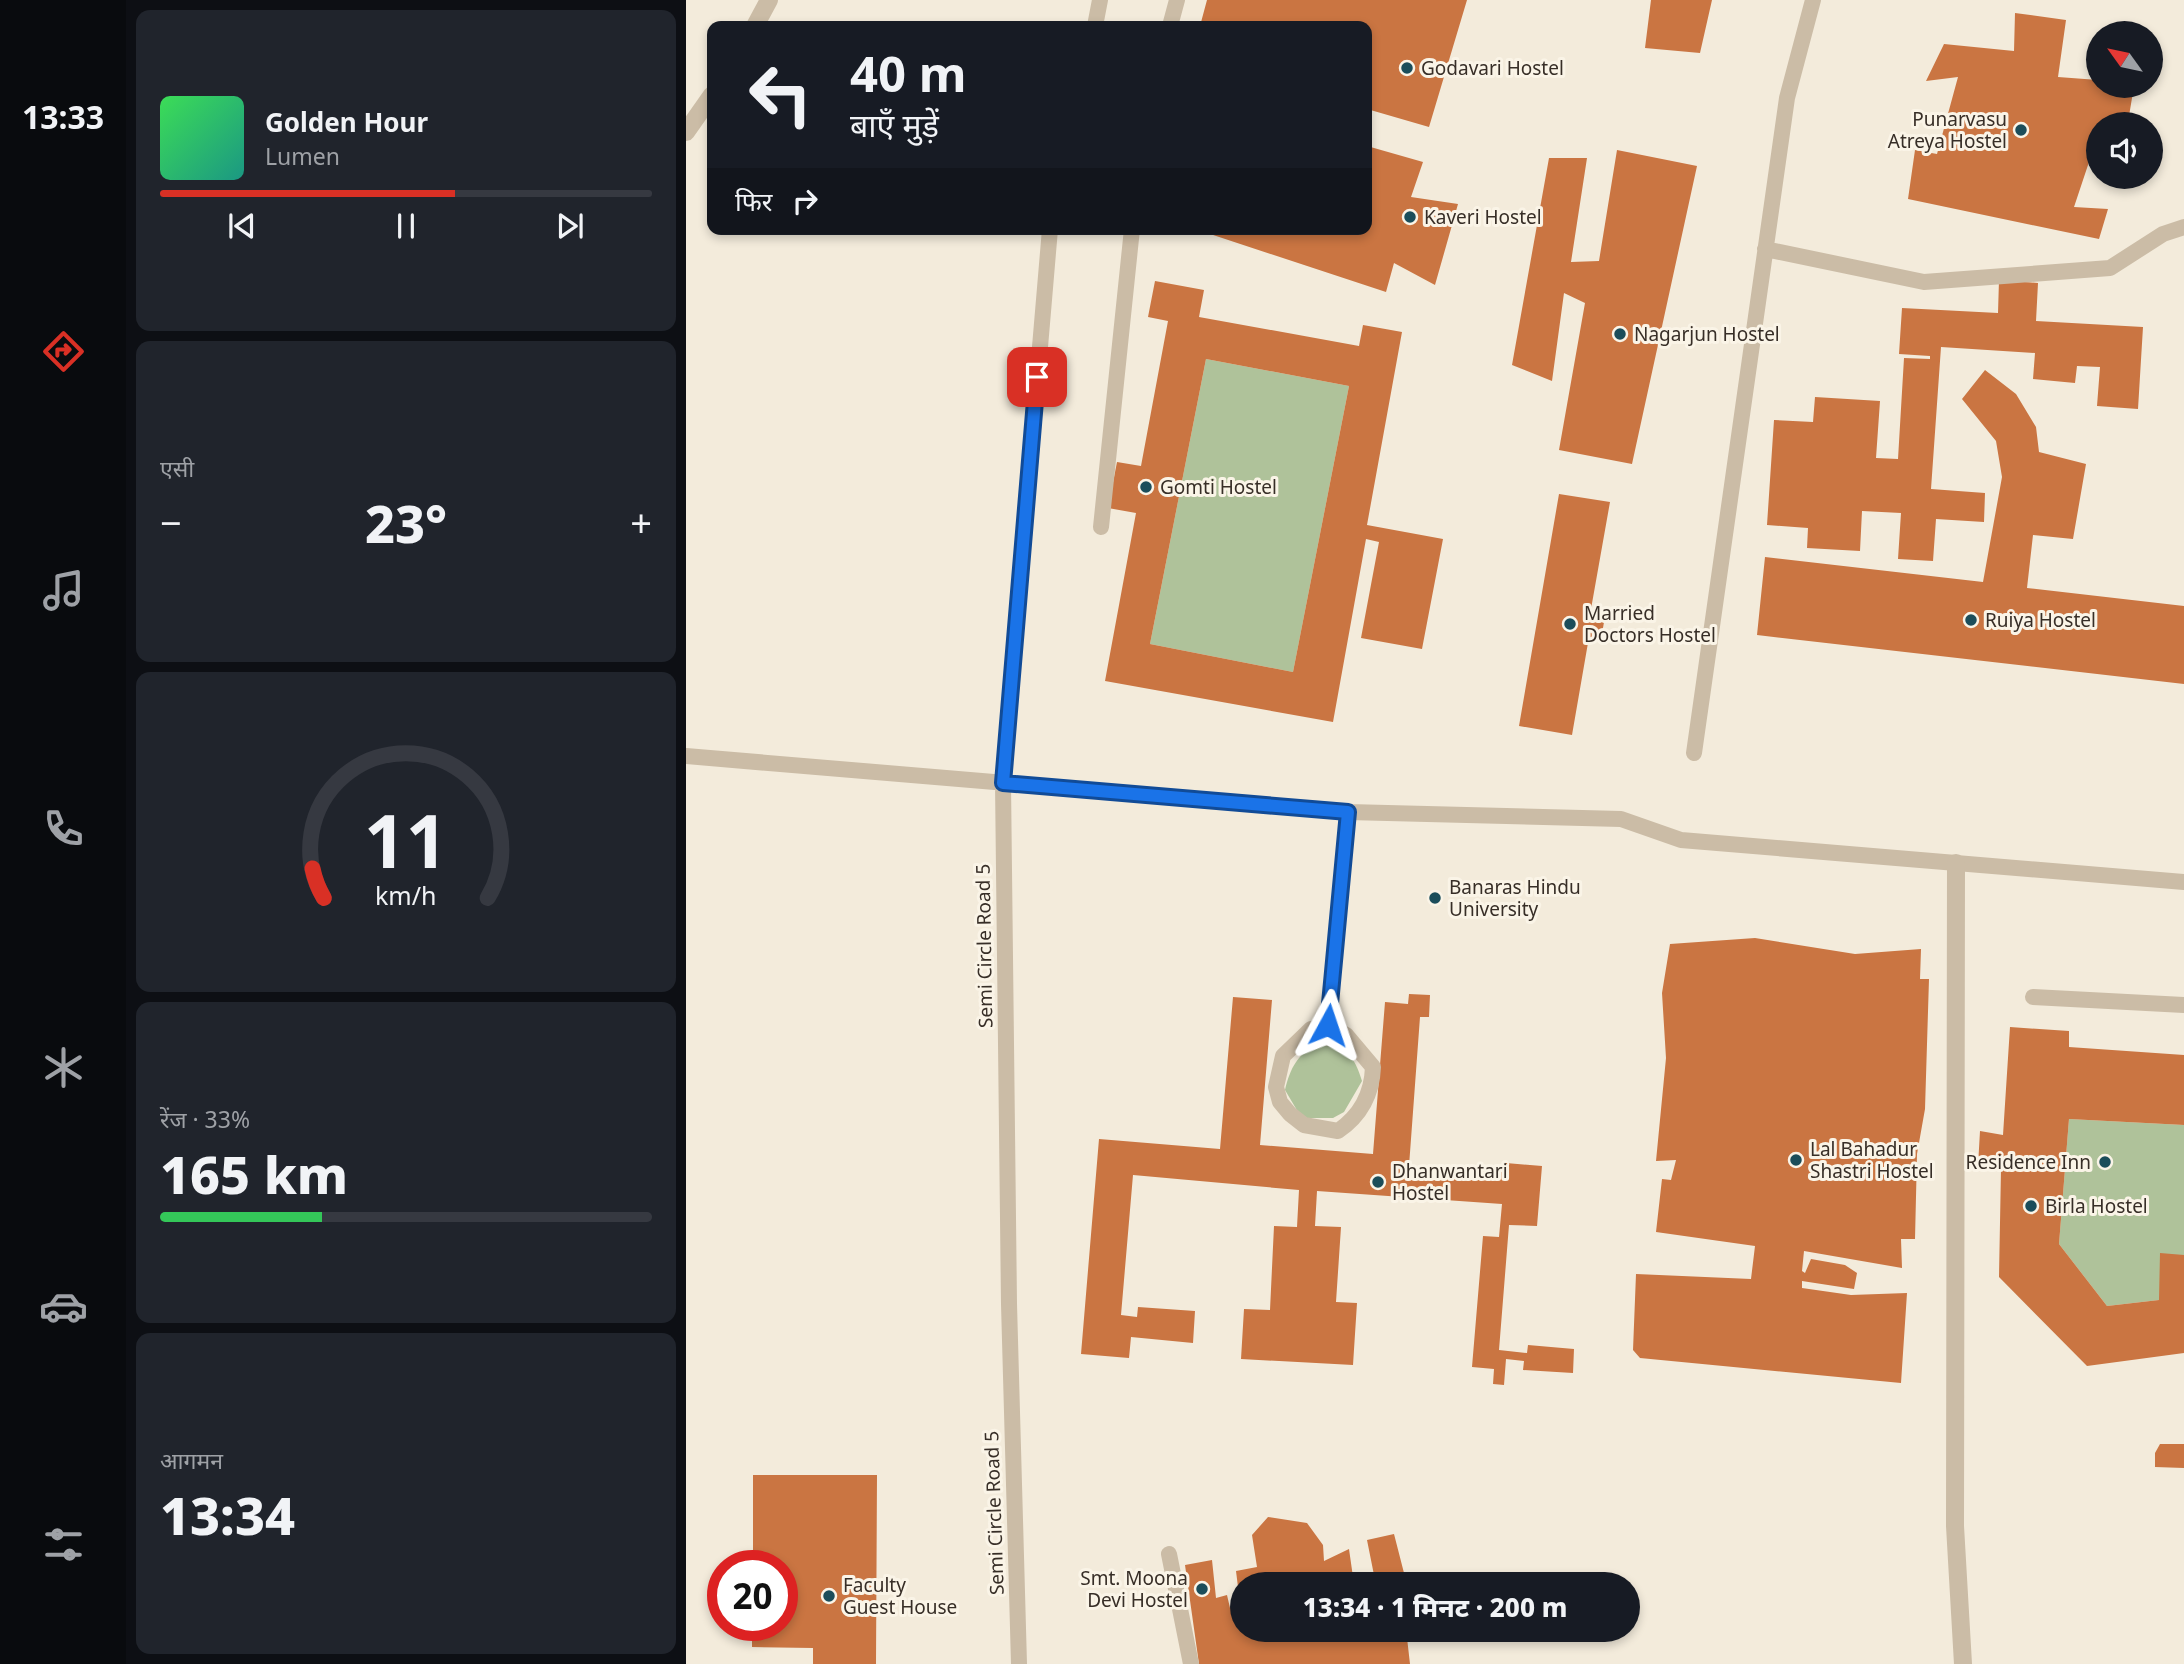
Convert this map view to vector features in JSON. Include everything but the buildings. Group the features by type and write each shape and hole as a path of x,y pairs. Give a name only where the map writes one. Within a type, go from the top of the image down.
{"street":[{"path":"758,21 769,0"},
{"path":"686,132 707,102"},
{"path":"1956,863 1955,1526 1963,1664"}],"lane":[{"path":"1096,21 1100,0"},
{"path":"1171,21 1177,0"},
{"path":"1694,753 1787,98 1813,0"},
{"path":"1765,249 1924,282 2110,268 2162,234 2184,227"},
{"name":"Semi Circle Road 5","path":"1019,1664 1009,1304 1003,783 1049,235"},
{"path":"1101,527 1131,235"},
{"path":"686,756 1348,812 1621,819 1681,840 2184,882"},
{"path":"1328,1025 1348,812"},
{"path":"2033,997 2184,1005"},
{"path":"1328,1025 1346,1035 1373,1067 1367,1096 1359,1112 1338,1131 1304,1125 1280,1102 1276,1087 1283,1056 1311,1029 1328,1025"},
{"path":"1169,1554 1191,1664"}],"green space":[{"path":"1206,359 1349,386 1293,672 1150,644"},
{"path":"1320,1045 1337,1048 1348,1054 1362,1081 1344,1112 1333,1118 1307,1118 1298,1112 1285,1090 1296,1062 1306,1052"},
{"path":"2069,1119 2184,1125 2184,1255 2159,1300 2107,1306 2059,1244"}],"place":[{"name":"Godavari Hostel","path":"1407,68"},
{"name":"Punarvasu Atreya Hostel","path":"2021,130"},
{"name":"Kaveri Hostel","path":"1410,217"},
{"name":"Nagarjun Hostel","path":"1620,334"},
{"name":"Gomti Hostel","path":"1146,487"},
{"name":"Ruiya Hostel","path":"1971,620"},
{"name":"Married Doctors Hostel","path":"1570,624"},
{"name":"Banaras Hindu University","path":"1435,898"},
{"name":"Lal Bahadur Shastri Hostel","path":"1796,1160"},
{"name":"Residence Inn","path":"2105,1162"},
{"name":"Dhanwantari Hostel","path":"1378,1182"},
{"name":"Birla Hostel","path":"2031,1206"},
{"name":"Smt. Moona Devi Hostel","path":"1202,1589"},
{"name":"Faculty Guest House","path":"829,1596"}],"route":[{"path":"1037,377 1003,783 1348,812 1328,1025"}]}
